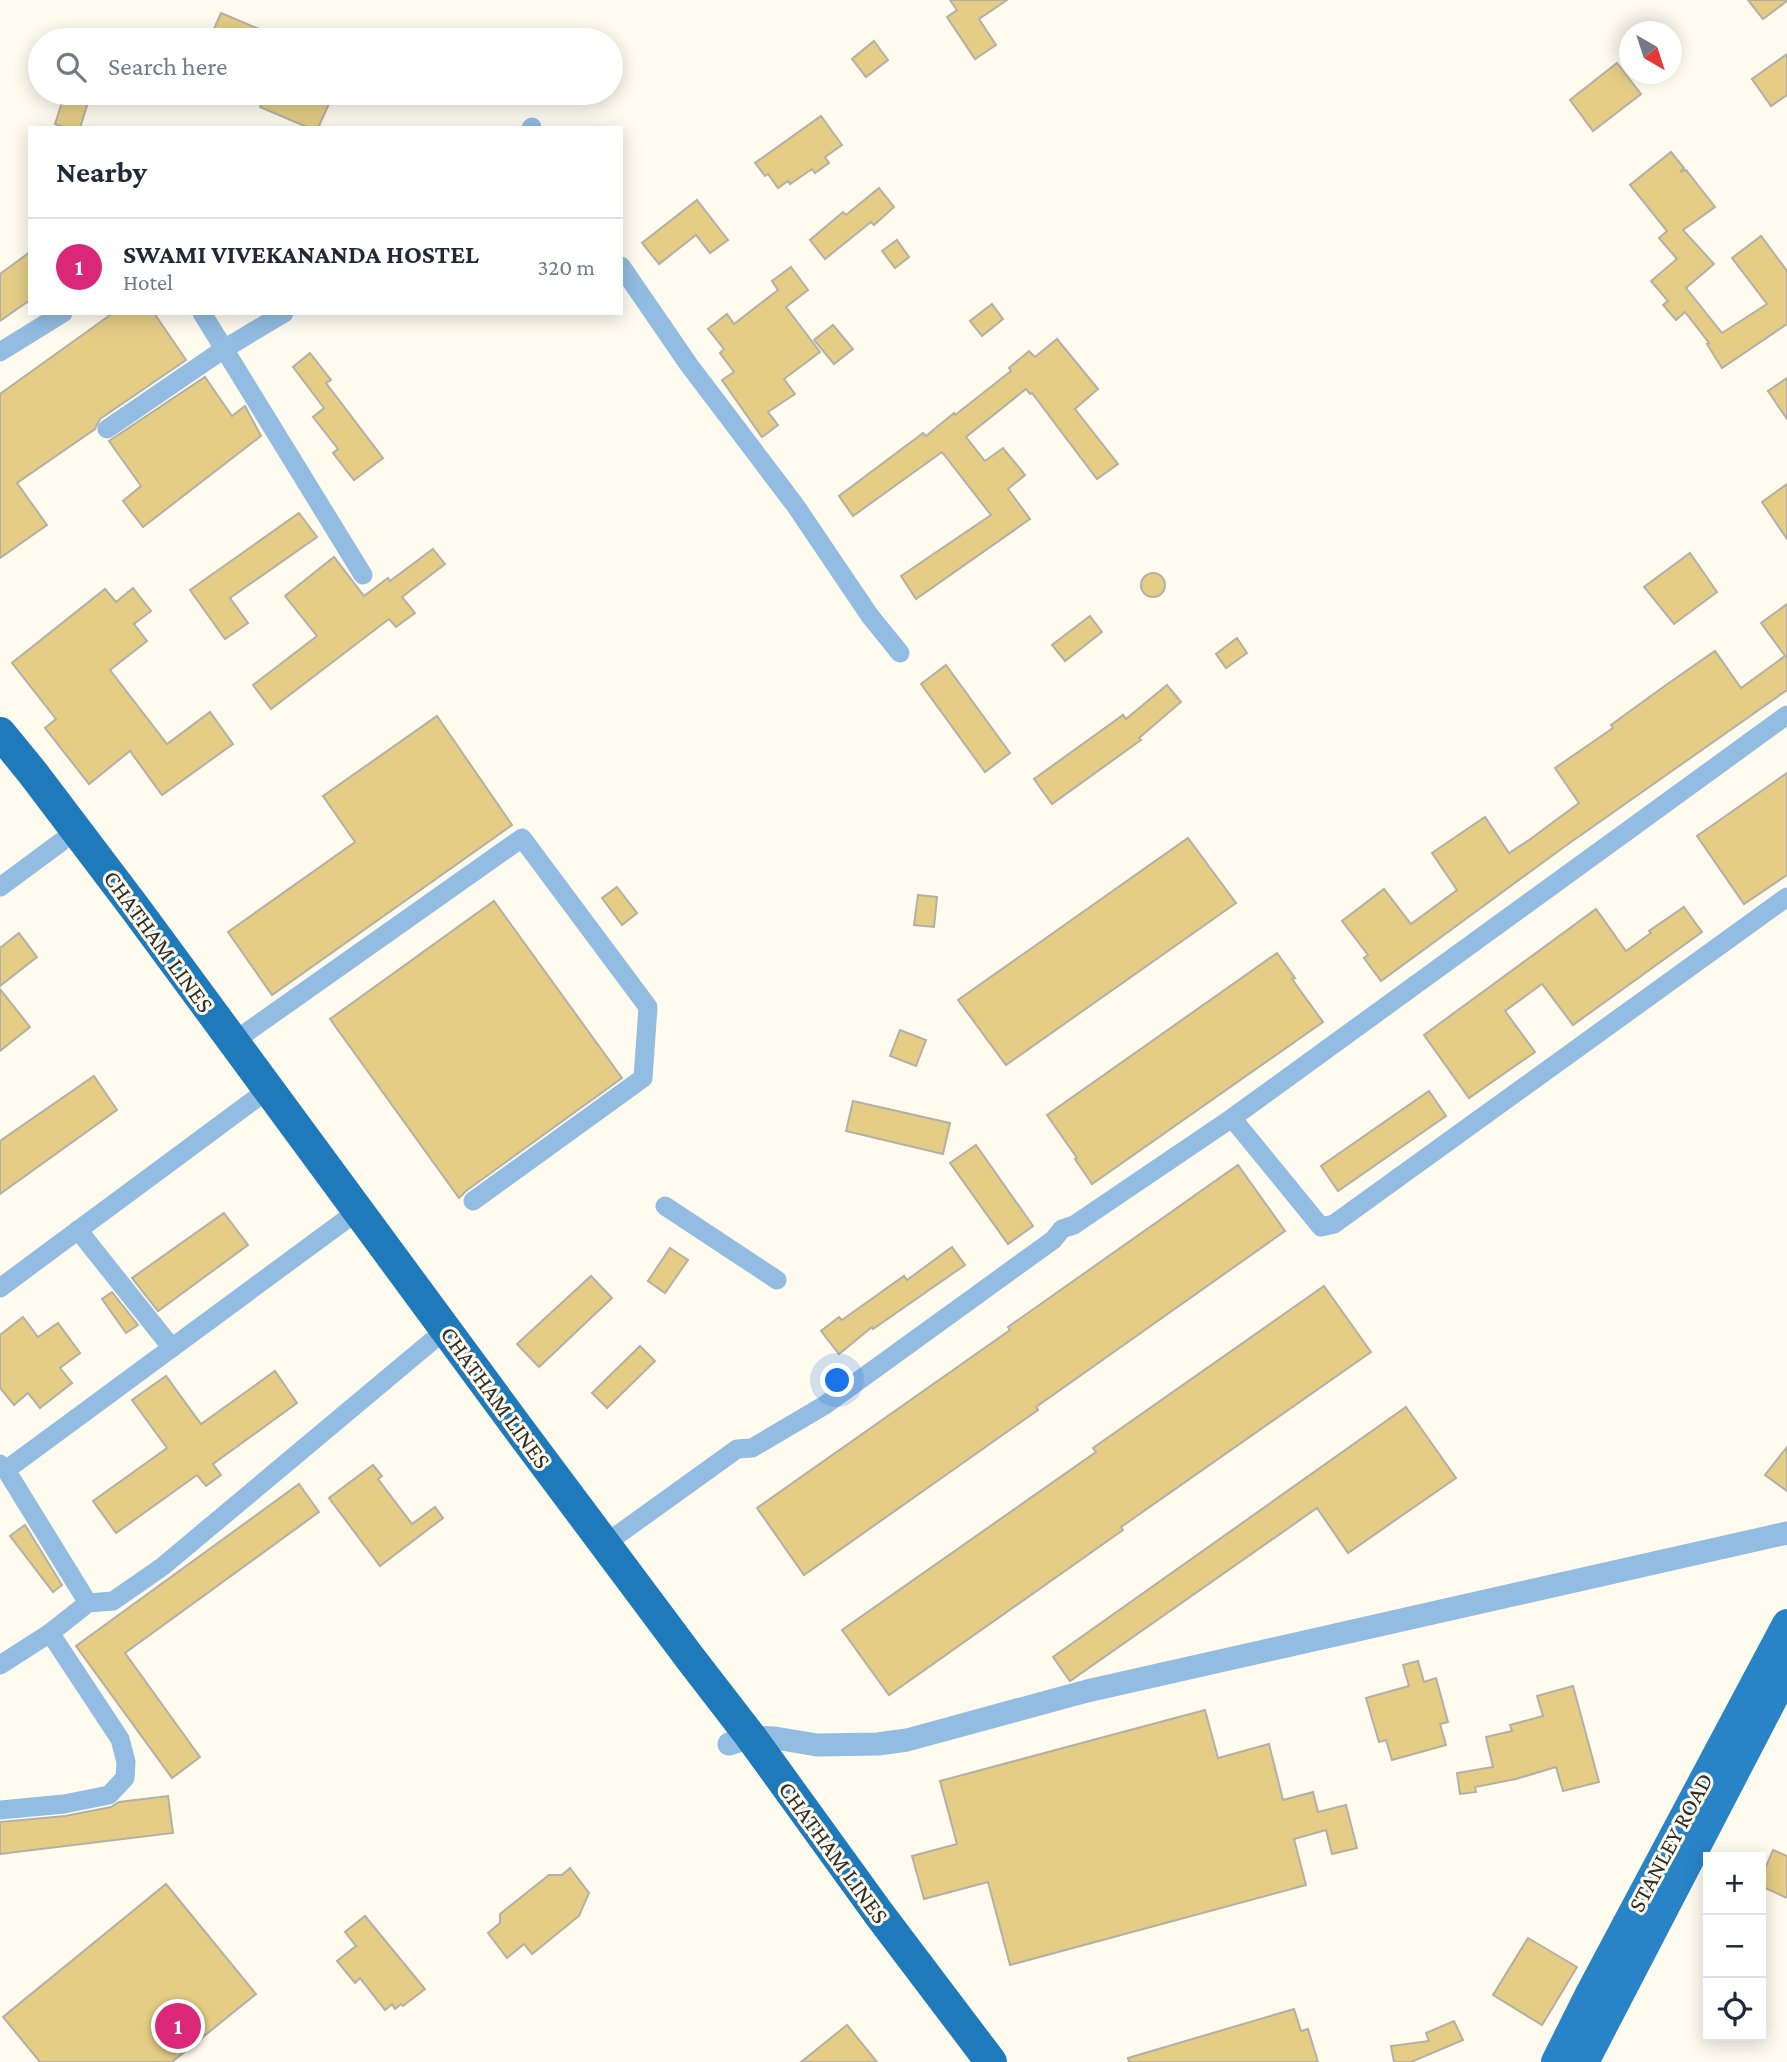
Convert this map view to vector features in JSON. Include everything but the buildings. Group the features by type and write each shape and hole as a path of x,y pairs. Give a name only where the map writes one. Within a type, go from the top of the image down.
{"highway":[{"name":"CHATHAM LINES","path":"0,733 32,772 690,1658 740,1740 971,2062"},
{"name":"CHATHAM LINES","path":"0,764 432,1341 740,1740 879,1914 991,2062"}],"main road":[{"name":"STANLEY ROAD","path":"1556,2062 1787,1624"},
{"name":"STANLEY ROAD","path":"1584,2062 1787,1671"}],"street":[{"path":"623,269 690,365 795,505 870,616 900,653"},
{"path":"0,352 60,315"},
{"path":"203,315 363,575"},
{"path":"107,429 224,349 281,315"},
{"path":"605,1544 737,1449 752,1448 825,1405 1053,1240 1062,1229 1074,1225 1232,1118 1787,715"},
{"path":"233,1042 522,838 648,1007 643,1078 472,1201"},
{"path":"0,887 61,842"},
{"path":"1232,1118 1321,1227 1334,1224 1787,897"},
{"path":"0,1288 254,1100"},
{"path":"665,1206 777,1280"},
{"path":"88,1603 3,1467 173,1348 344,1222"},
{"path":"78,1230 173,1348"},
{"path":"0,1665 50,1633 88,1603 113,1601 163,1567 432,1341"},
{"path":"740,1740 775,1738 817,1745 878,1744 907,1740 1087,1691 1787,1533"},
{"path":"0,1810 64,1804 109,1795 125,1778 126,1762 120,1739 50,1633"}],"place":[{"name":"SWAMI VIVEKANANDA HOSTEL","path":"178,2026"}]}
